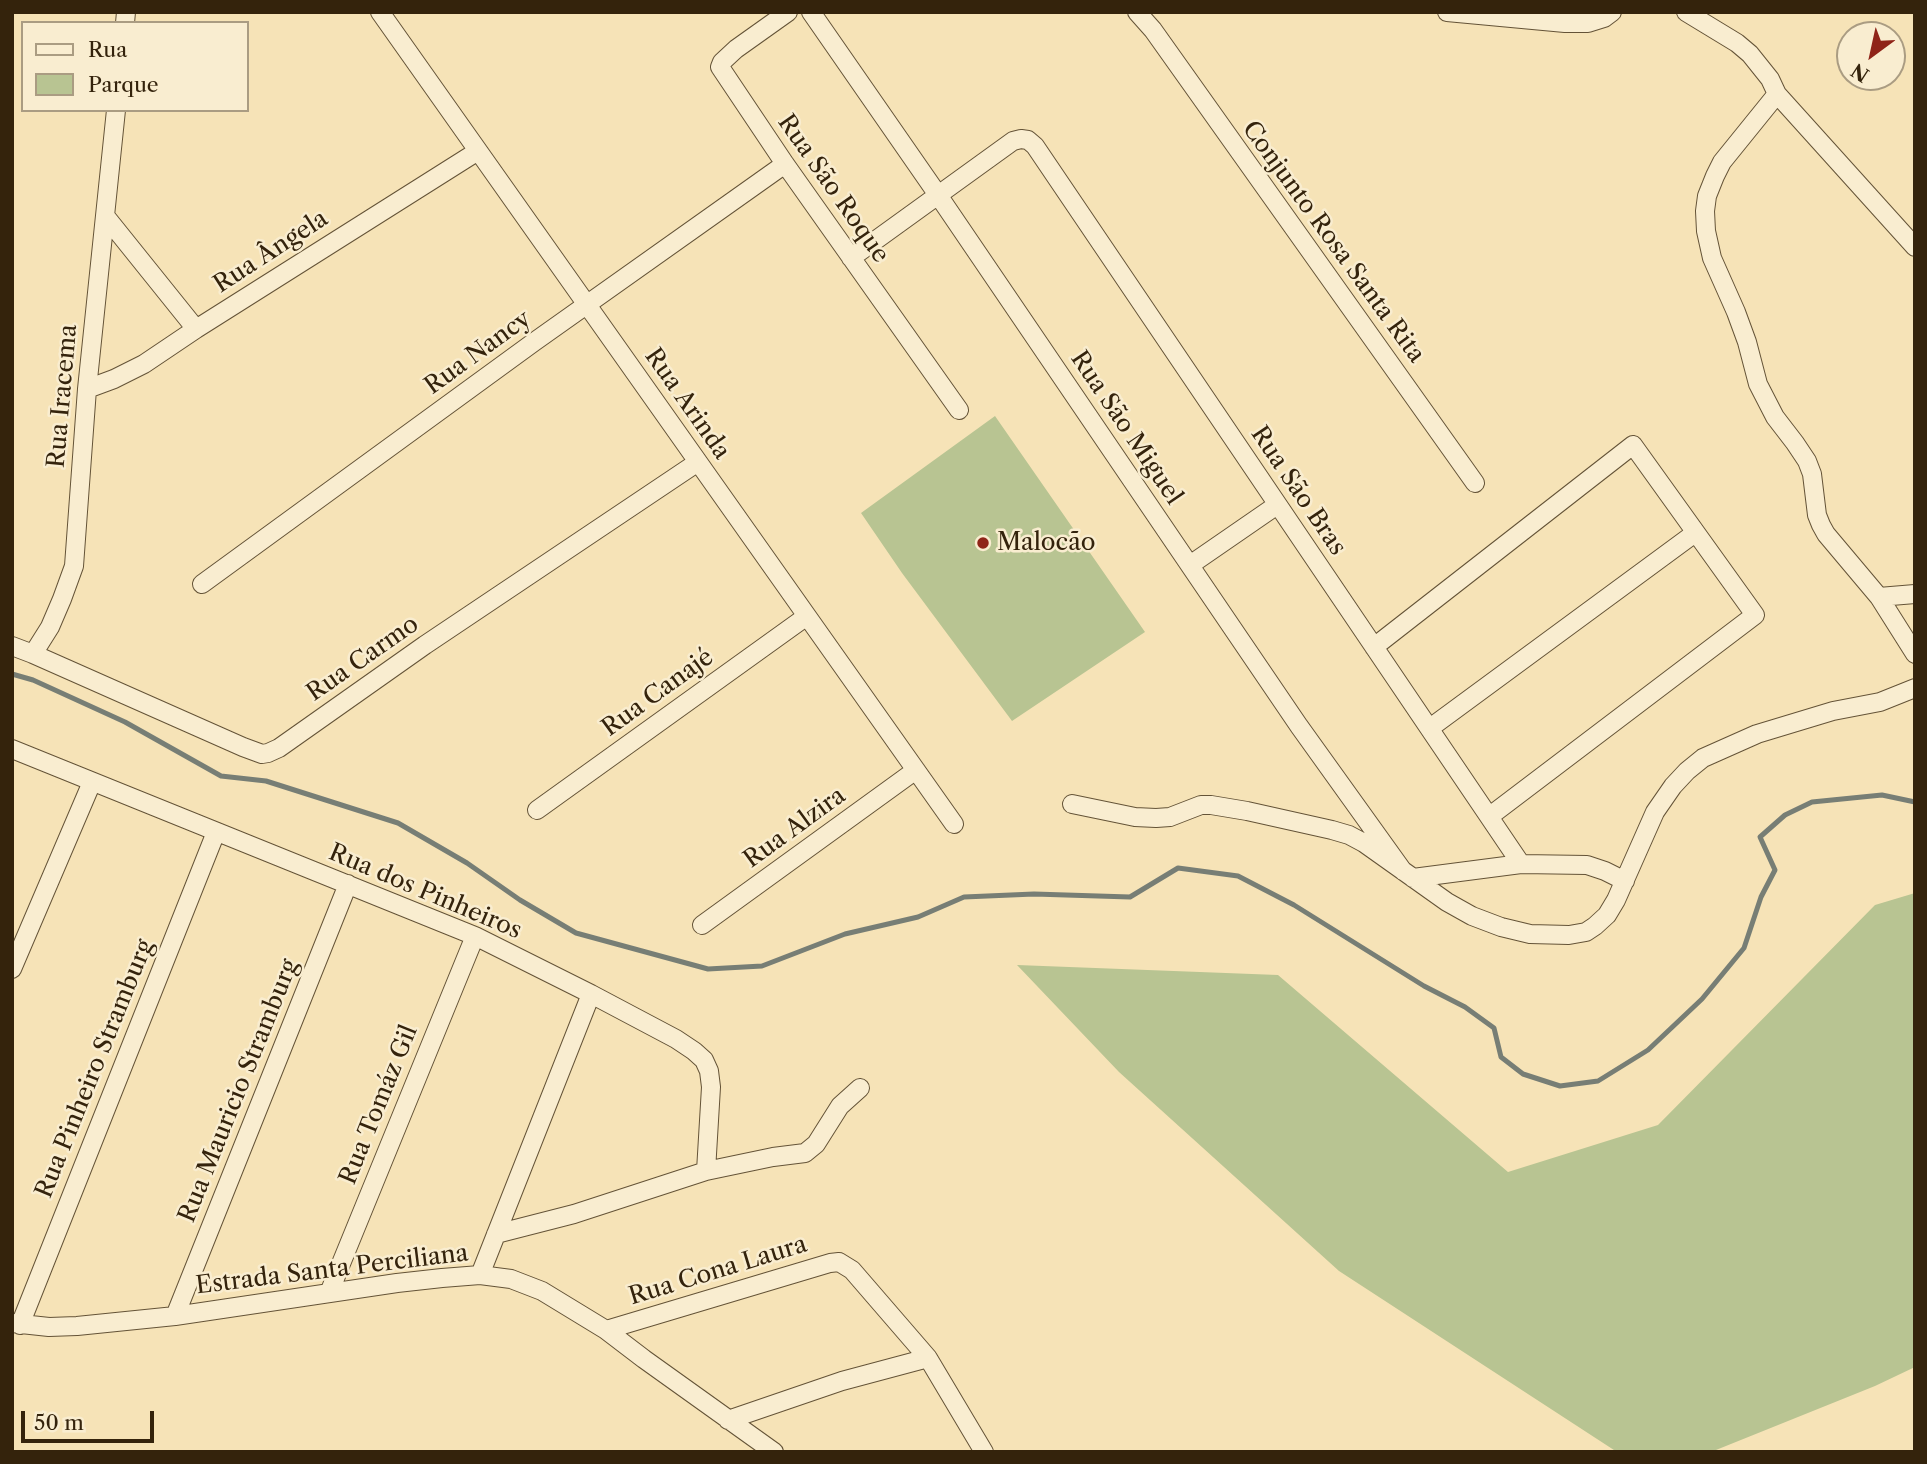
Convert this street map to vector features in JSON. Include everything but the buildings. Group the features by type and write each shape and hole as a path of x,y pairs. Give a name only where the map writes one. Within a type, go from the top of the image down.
{"street":[{"name":"Rua Arinda","path":"380,12 954,824"},
{"name":"Rua São Roque","path":"788,12 737,49 720,67 958,411"},
{"name":"Rua São Miguel","path":"811,12 939,195 1314,748 1408,874"},
{"name":"Conjunto Rosa Santa Rita","path":"1137,12 1153,30 1475,483"},
{"path":"1153,30 1159,12"},
{"path":"1447,12 1565,23 1588,23 1604,18 1612,12"},
{"path":"1686,12 1750,54 1770,79 1777,94 1915,247"},
{"path":"1777,94 1718,169 1707,196 1706,231 1712,258 1742,328 1758,384 1775,417 1807,461 1812,474 1817,515 1821,525 1879,597 1915,654"},
{"name":"Rua Iracema","path":"33,654 50,627 74,566 87,389 116,112"},
{"name":"Rua São Bras","path":"939,195 1013,141 1028,140 1035,146 1521,864"},
{"name":"Rua Ângela","path":"87,389 144,364 478,151"},
{"name":"Rua Nancy","path":"202,584 785,164"},
{"path":"851,258 939,195"},
{"path":"106,217 196,329"},
{"path":"1374,647 1633,445 1755,614 1490,816"},
{"name":"Rua Carmo","path":"33,654 243,747 262,754 268,753 698,462"},
{"path":"1190,565 1277,505"},
{"path":"1430,728 1695,533"},
{"path":"1879,597 1915,594"},
{"name":"Rua Canajé","path":"537,810 807,616"},
{"path":"12,646 33,654"},
{"path":"1072,804 1135,817 1156,818 1170,817 1200,806 1211,805 1310,824 1349,835 1364,843 1472,916 1501,928 1530,934 1569,935 1586,932 1607,915 1656,812 1673,786 1703,758 1757,734 1833,710 1880,702 1915,688"},
{"name":"Rua dos Pinheiros","path":"12,749 475,936 676,1039 704,1060 709,1071 706,1171"},
{"name":"Rua Alzira","path":"702,925 916,770"},
{"path":"12,969 92,782"},
{"name":"Rua Pinheiro Stramburg","path":"16,1324 216,832"},
{"path":"1408,874 1521,864 1587,865 1625,881"},
{"name":"Rua Mauricio Stramburg","path":"175,1316 348,884"},
{"name":"Rua Tomáz Gil","path":"329,1293 475,936"},
{"path":"480,1275 591,994"},
{"path":"496,1234 574,1214 706,1171 805,1153 816,1144 840,1106 860,1088"},
{"name":"Rua Cona Laura","path":"606,1330 839,1262 852,1270 928,1358"},
{"name":"Estrada Santa Perciliana","path":"16,1324 77,1326 175,1316 397,1283 480,1275 511,1279 542,1291 606,1330 774,1452"},
{"path":"728,1420 842,1381 928,1358 984,1452"}],"green space":[{"name":"Malocão","path":"995,416 1145,632 1012,721 861,513"},
{"path":"1915,893 1915,1367 1875,1386 1711,1452 1617,1452 1339,1271 1119,1072 1017,965 1278,975 1508,1172 1658,1125 1875,905"}],"waterway":[{"path":"12,674 33,680 125,722 221,776 266,781 398,823 467,863 520,900 576,933 708,969 762,966 845,934 918,917 964,897 1034,894 1130,897 1178,868 1238,876 1294,905 1424,986 1465,1007 1494,1028 1501,1057 1523,1074 1560,1086 1598,1081 1648,1050 1702,999 1744,948 1761,897 1775,870 1760,837 1785,815 1812,802 1882,795 1915,802"}],"place":[{"name":"Malocão","path":"983,543"}]}
